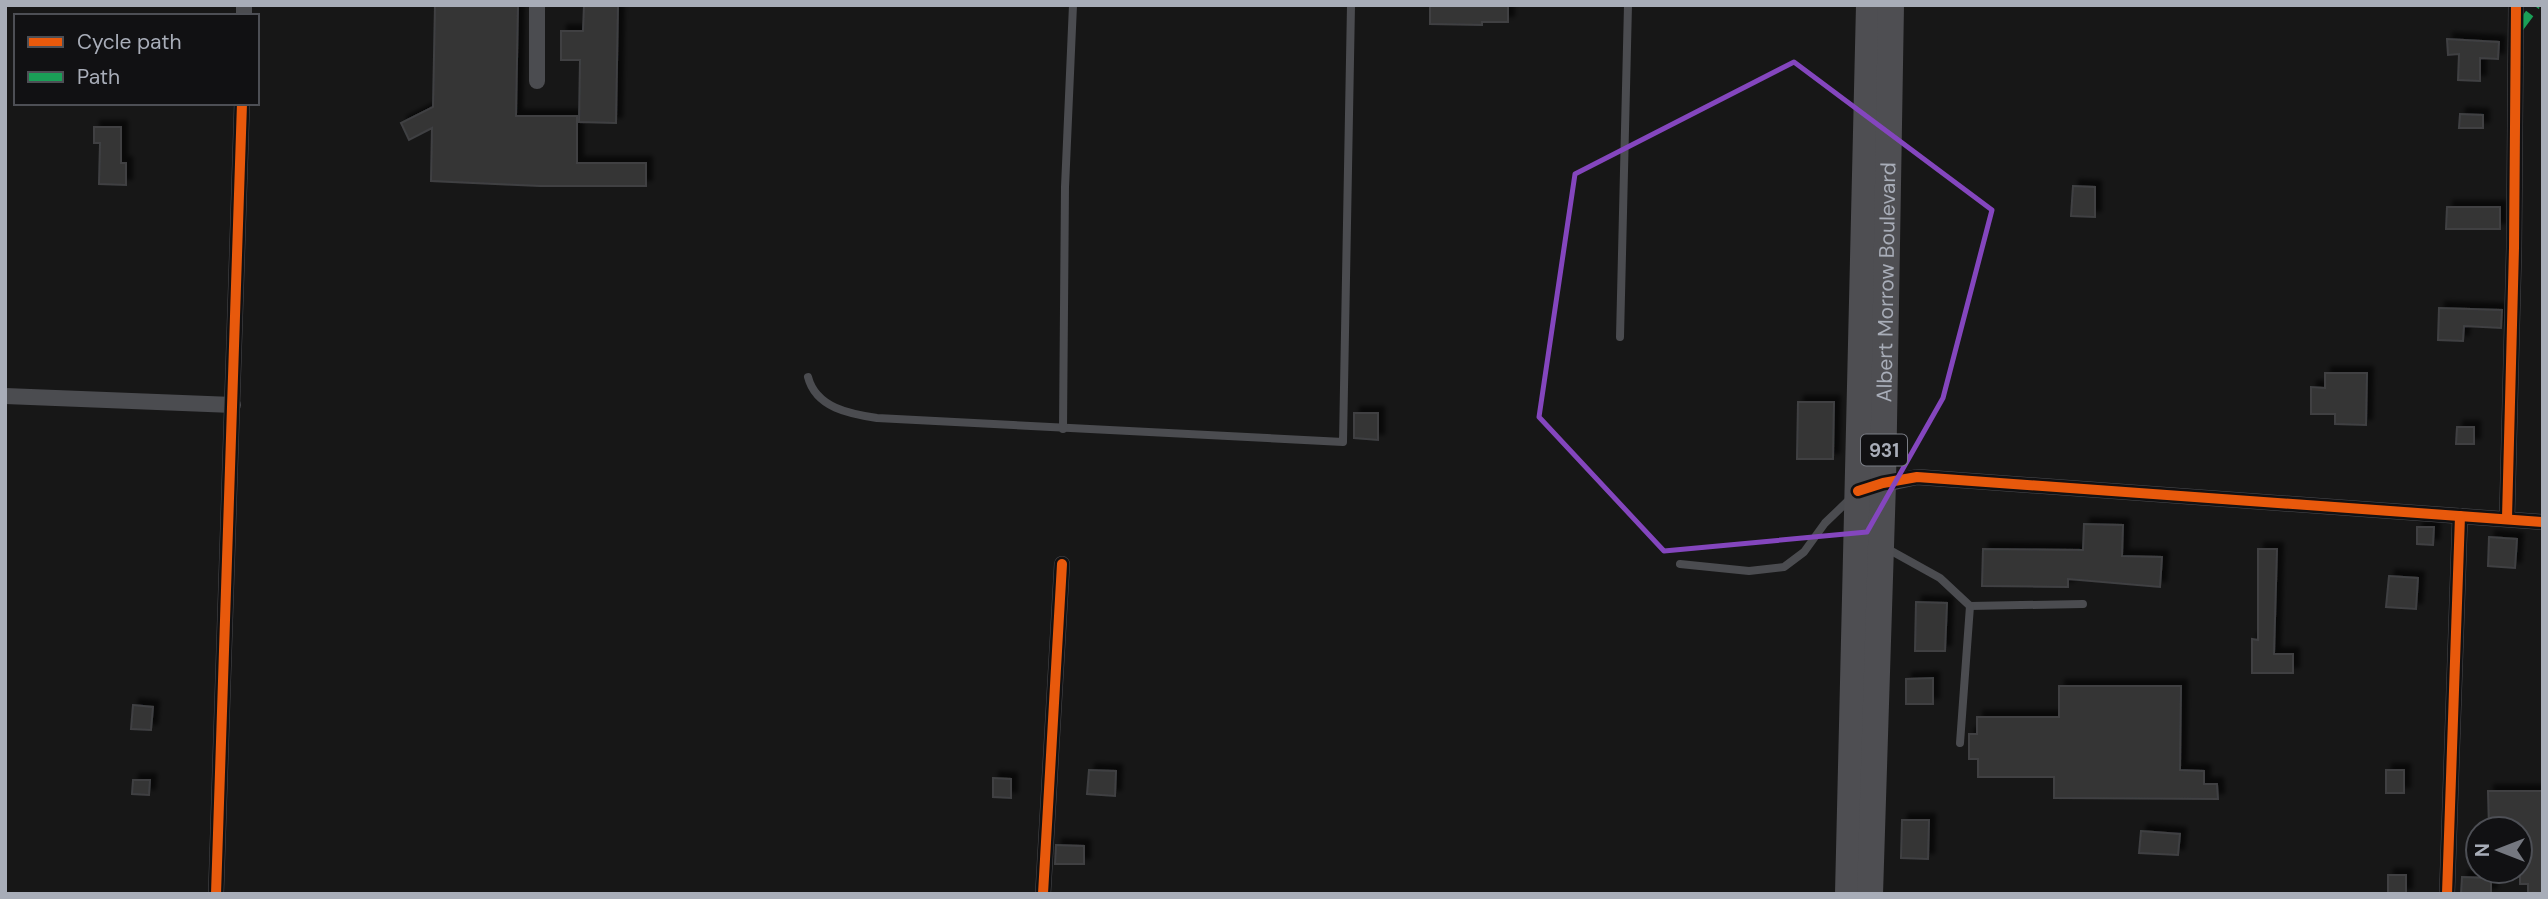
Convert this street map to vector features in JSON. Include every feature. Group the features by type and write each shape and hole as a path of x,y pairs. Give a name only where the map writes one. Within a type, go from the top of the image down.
{"highway":[{"name":"Albert Morrow Boulevard","path":"1869,5 1871,487 1881,545 1870,894"},
{"name":"Albert Morrow Boulevard","path":"1848,894 1871,487 1891,5"}],"street":[{"path":"537,5 537,81"},
{"path":"2507,518 2514,248 2516,5"},
{"path":"216,894 242,105"},
{"path":"5,396 233,405"},
{"path":"1871,487 1917,478 2543,522"},
{"path":"2446,894 2460,516"},
{"path":"1043,894 1062,564"}],"lane":[{"path":"1063,429 1065,187 1073,5"},
{"path":"808,377 811,389 817,397 830,406 861,416 1063,429 1343,442 1351,5"},
{"path":"1619,337 1628,5"},
{"path":"1681,564 1749,571 1784,567 1804,552 1825,523 1871,487"},
{"path":"1881,545 1940,578 1970,606 2083,604"},
{"path":"1960,743 1970,606"}],"highlighted area":[{"path":"1794,62 1992,210 1943,398 1867,532 1664,551 1539,417 1575,174"}],"building":[{"path":"435,5 518,5 516,116 577,116 577,163 646,163 646,186 540,186 431,181 432,128 409,140 401,123 433,107"},
{"path":"584,5 618,5 616,123 579,122 580,60 561,60 561,31 583,31"},
{"path":"1430,6 1508,6 1508,22 1482,22 1482,25 1430,24"},
{"path":"2447,39 2499,42 2498,59 2480,58 2480,81 2458,80 2459,54 2448,55"},
{"path":"2460,114 2483,115 2483,128 2459,128"},
{"path":"94,127 121,127 121,163 126,163 126,185 99,184 100,143 94,143"},
{"path":"2073,186 2095,187 2095,217 2071,216"},
{"path":"2447,207 2500,207 2500,229 2446,229"},
{"path":"2439,308 2502,310 2501,328 2464,326 2463,341 2438,340"},
{"path":"2325,373 2367,373 2366,425 2335,424 2335,414 2311,414 2311,387 2325,388"},
{"path":"1798,402 1834,402 1833,459 1797,459"},
{"path":"1354,413 1378,413 1378,440 1354,438"},
{"path":"2457,427 2474,427 2474,444 2456,444"},
{"path":"2084,524 2123,525 2122,556 2162,557 2160,587 2068,579 2068,587 1982,586 1983,549 2083,550"},
{"path":"2417,527 2434,527 2433,545 2417,544"},
{"path":"2489,537 2517,539 2515,568 2488,566"},
{"path":"2258,549 2277,549 2274,654 2293,654 2293,673 2252,673 2252,639 2258,640"},
{"path":"2389,576 2418,578 2416,609 2386,607"},
{"path":"1916,602 1947,603 1945,651 1915,651"},
{"path":"1933,678 1933,704 1906,704 1906,679"},
{"path":"2059,686 2181,686 2180,770 2204,771 2204,784 2217,784 2218,799 2054,798 2054,777 1978,777 1978,759 1969,759 1969,734 1977,734 1977,717 2059,717"},
{"path":"133,705 153,707 151,730 131,729"},
{"path":"1089,770 1116,771 1115,796 1087,794"},
{"path":"2386,770 2404,770 2404,793 2386,793"},
{"path":"993,778 1011,779 1011,798 993,797"},
{"path":"133,780 150,780 149,795 132,794"},
{"path":"2488,791 2543,791 2543,894 2528,894 2528,885 2534,885 2534,815 2489,815"},
{"path":"1902,820 1929,820 1928,859 1901,858"},
{"path":"2141,831 2180,834 2178,855 2139,853"},
{"path":"1056,845 1084,846 1084,864 1055,864"},
{"path":"2388,875 2406,875 2406,894 2388,894"},
{"path":"2462,877 2464,885 2491,885 2491,894 2461,894"}],"marked path":[{"path":"2519,28 2536,5"}],"cycle path":[{"path":"2507,518 2514,248 2516,5"},
{"path":"216,894 242,105"},
{"path":"1858,491 1917,477 2543,522"},
{"path":"2447,894 2460,516"},
{"path":"1043,894 1062,564"}]}
